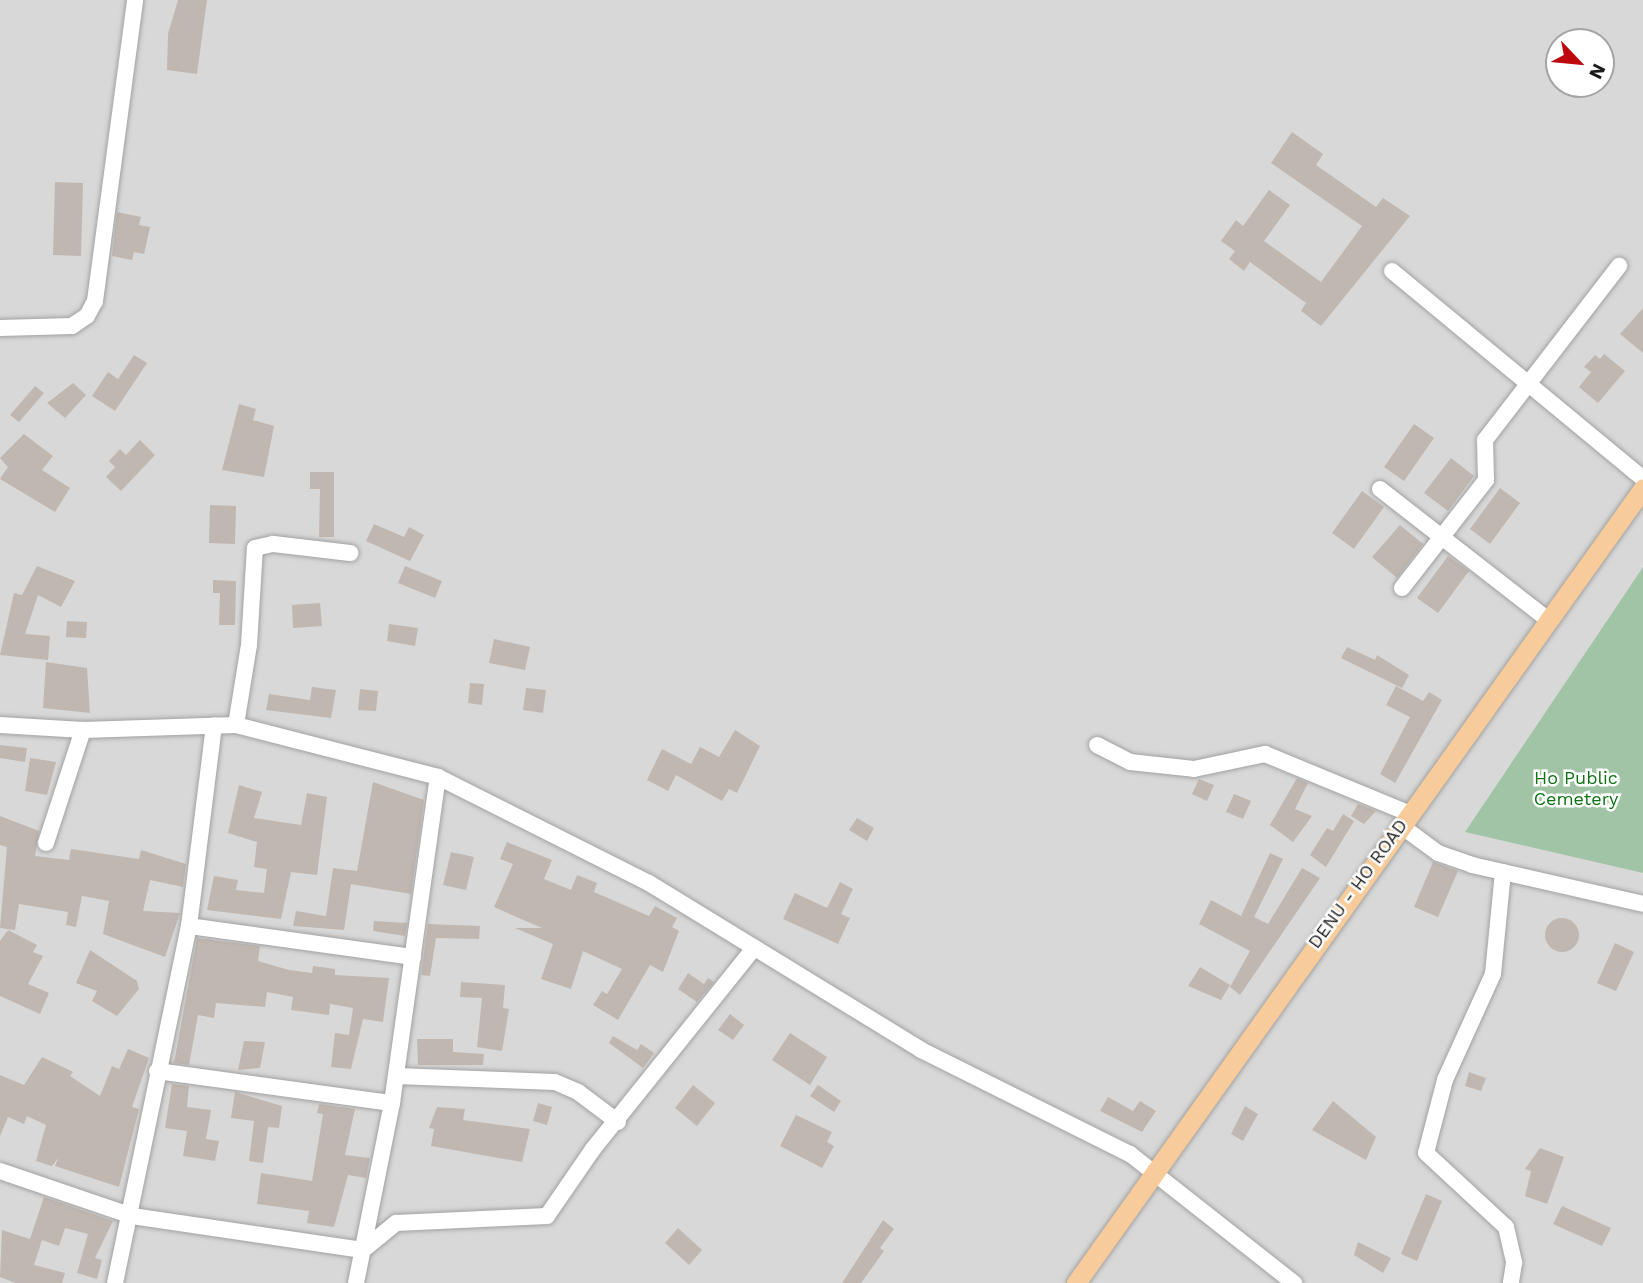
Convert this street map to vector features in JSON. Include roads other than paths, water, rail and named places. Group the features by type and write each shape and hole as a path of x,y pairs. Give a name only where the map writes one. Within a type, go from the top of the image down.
{"main road":[{"name":"DENU - HO ROAD","path":"1076,1283 1546,618 1643,488"}],"street":[{"path":"0,328 72,326 87,316 95,301 135,0"},
{"path":"1402,588 1486,480 1485,440 1531,384 1619,266"},
{"path":"1392,271 1643,479"},
{"path":"1380,489 1546,618"},
{"path":"236,725 249,645 255,548 273,544 350,553"},
{"path":"0,725 83,730 236,725 438,777 649,883 852,1012 1130,1154 1294,1283"},
{"path":"114,1283 132,1216 157,1071 189,926 214,726"},
{"path":"46,843 83,730"},
{"path":"1097,746 1130,762 1194,769 1265,754 1404,819 1438,853 1503,872 1643,904"},
{"path":"356,1283 392,1104 438,777"},
{"path":"1503,872 1493,974 1445,1080 1426,1153 1506,1227 1514,1263 1511,1283"},
{"path":"189,926 413,957"},
{"path":"0,1171 132,1216 363,1250 396,1223 547,1216 593,1149 618,1122 754,948"},
{"path":"157,1071 392,1104"},
{"path":"396,1076 555,1082 578,1092 618,1122"}],"park label":[{"name":"Ho Public Cemetery","path":"1576,789"}]}
